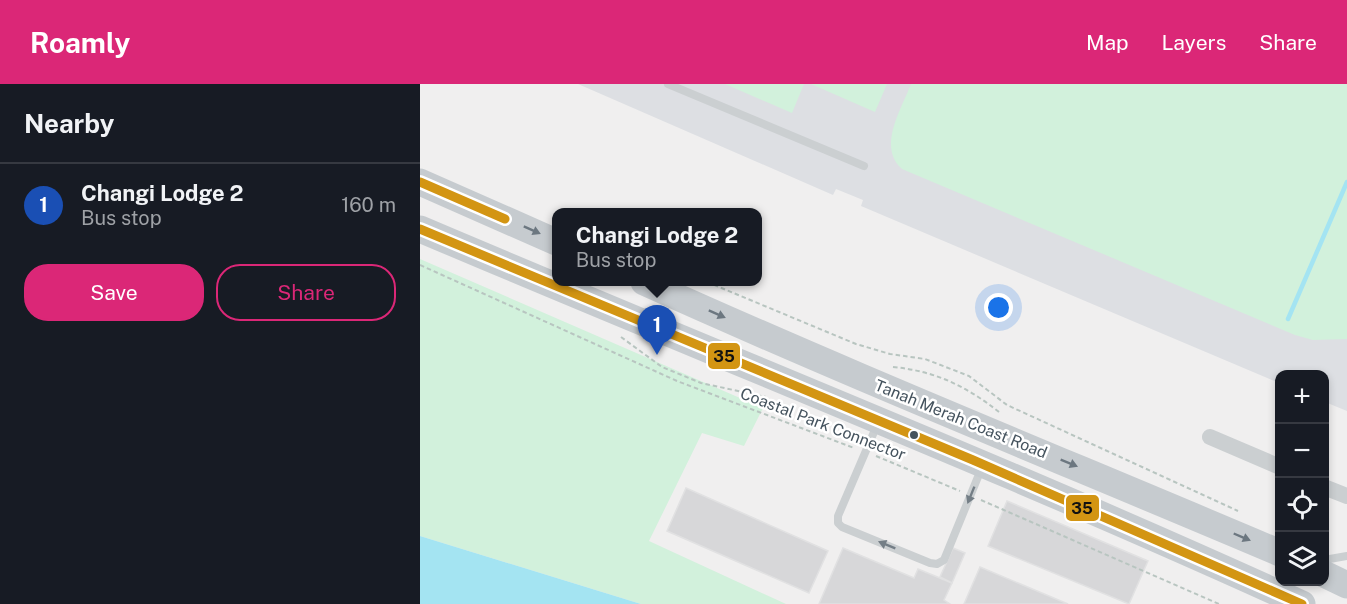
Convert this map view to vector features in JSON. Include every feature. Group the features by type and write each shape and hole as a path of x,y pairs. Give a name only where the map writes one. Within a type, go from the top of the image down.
{"main road":[{"path":"420,183 552,240"},
{"name":"Tanah Merah Coast Road","path":"420,229 552,284"},
{"name":"Tanah Merah Coast Road","path":"556,286 983,464 1198,556 1302,604"},
{"name":"Tanah Merah Coast Road","path":"653,286 813,358 1275,551"},
{"path":"1175,508 1203,537 1205,549 1198,556"},
{"path":"1329,576 1347,585"}],"street":[{"path":"1210,437 1275,465"},
{"path":"1329,489 1347,496"}],"lane":[{"path":"668,84 864,166"},
{"path":"879,421 838,516 838,523 843,527 875,541 937,564 944,560 983,464"},
{"path":"1329,559 1347,556"}],"path":[{"name":"Coastal Park Connector","path":"420,265 677,381 866,452 1219,604"},
{"path":"717,286 856,344 890,354 925,359 969,376 1007,405 1247,515"}],"shaded area":[{"path":"578,84 1347,84 1347,411 1329,404 1329,370 1275,370 1275,381 861,206 863,200 836,189 833,195"}],"green space":[{"path":"725,84 804,84 792,113"},
{"path":"811,84 887,84 875,112"},
{"path":"911,84 1347,84 1347,339 1313,340 1295,335 902,169 891,150 891,139 897,117"},
{"path":"420,259 763,408 744,446 702,433 649,541 786,604 641,604 420,536"}],"water":[{"path":"420,536 641,604 420,604"}],"building":[{"path":"686,488 828,551 809,593 667,531"},
{"path":"1007,501 1148,561 1129,604 988,546"},
{"path":"843,548 914,578 918,569 952,583 944,600 950,604 819,604"},
{"path":"953,548 965,553 952,583 940,577"},
{"path":"980,567 1068,604 964,604"}],"waterway":[{"path":"1288,319 1347,182"}],"transit line":[{"name":"35","path":"420,182 505,219"},
{"name":"35","path":"420,229 552,284"},
{"name":"35","path":"556,286 973,460 1302,604"}],"place":[{"name":"Changi Lodge 2","path":"657,355"}]}
